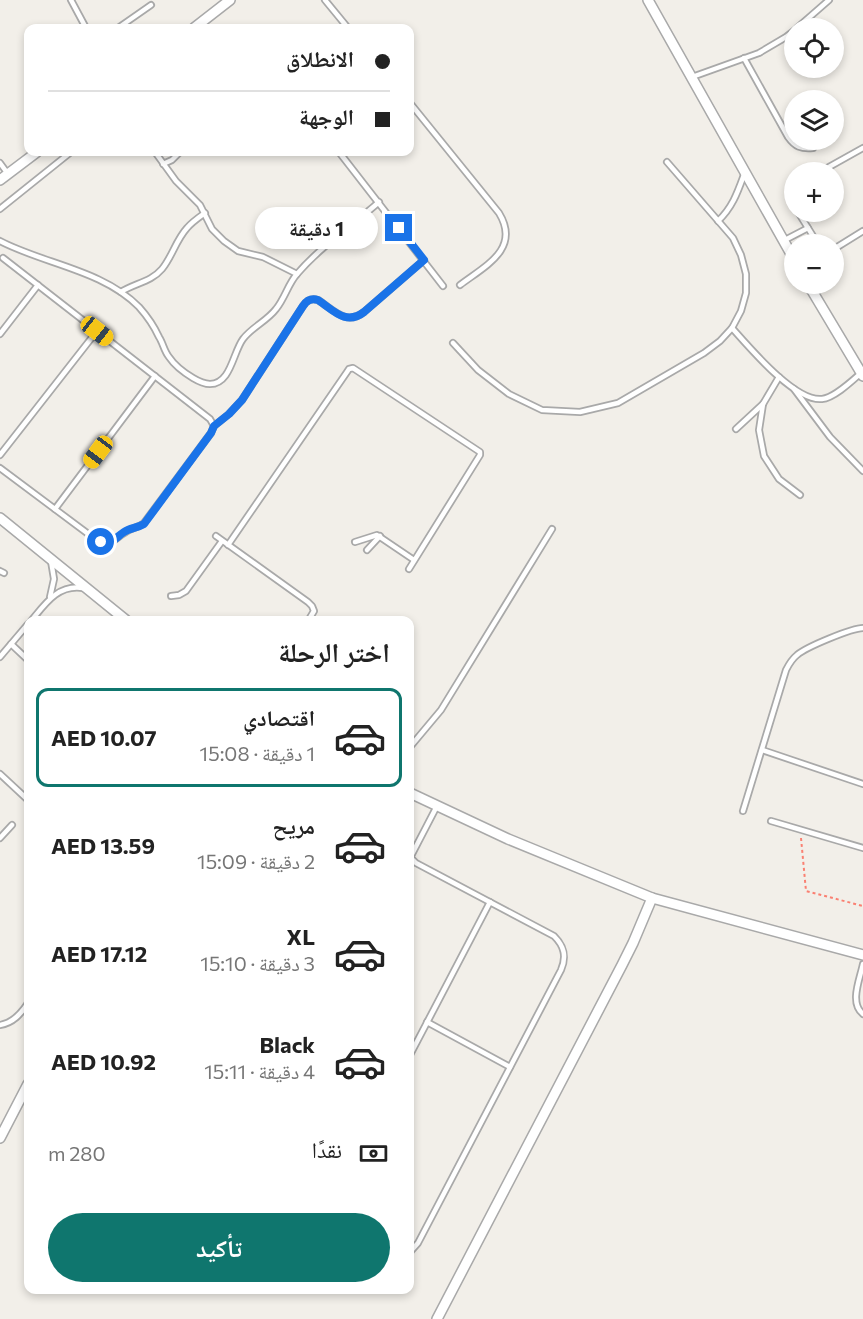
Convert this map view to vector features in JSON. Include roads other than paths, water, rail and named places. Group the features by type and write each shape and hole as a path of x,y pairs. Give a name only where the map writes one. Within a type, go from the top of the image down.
{"street":[{"path":"199,24 230,0"},
{"path":"648,0 783,241"},
{"path":"4,177 32,156"},
{"path":"814,294 862,375"},
{"path":"0,518 121,616"},
{"path":"414,795 508,839 652,898 863,955"},
{"path":"436,1319 622,965 652,898"},
{"path":"0,1138 24,1092"}],"lane":[{"path":"71,0 84,24"},
{"path":"325,0 345,24"},
{"path":"809,18 829,0"},
{"path":"124,24 151,5"},
{"path":"692,77 759,53 784,38"},
{"path":"744,58 784,130"},
{"path":"414,109 504,222 506,233 501,252 460,285"},
{"path":"838,162 863,148"},
{"path":"0,208 65,156"},
{"path":"158,156 176,181 200,205 218,236 238,251 263,257 297,274"},
{"path":"164,164 175,156"},
{"path":"342,156 443,286"},
{"path":"453,343 478,370 509,394 542,410 580,412 618,403 704,353 720,341 732,328 741,311 746,293 746,274 741,255 733,238 667,162"},
{"path":"0,163 4,177"},
{"path":"718,221 734,202 745,172"},
{"path":"0,241 103,281 121,292 146,315 165,351 176,366 195,379 211,384 225,377 245,336 277,308 297,274 335,237 379,202"},
{"path":"121,292 157,274 187,227 205,213"},
{"path":"804,222 812,234"},
{"path":"783,241 808,228"},
{"path":"844,243 863,231"},
{"path":"3,258 210,419 214,426"},
{"path":"0,468 95,539 108,543 114,541 127,531 144,524 214,426 242,400 309,300 318,300 345,317 355,318 424,260"},
{"path":"0,334 38,285"},
{"path":"732,328 780,377 806,396 821,400 831,397 862,375"},
{"path":"0,455 97,331"},
{"path":"228,545 349,369 353,368 480,452 480,456 409,569"},
{"path":"55,509 155,376"},
{"path":"736,429 763,404 780,377"},
{"path":"792,387 830,437 863,471"},
{"path":"763,404 759,430 764,456 779,479 800,495"},
{"path":"414,742 441,710 552,529"},
{"path":"355,542 374,535 380,536 414,560"},
{"path":"216,536 308,602 314,611 311,616"},
{"path":"367,550 380,536"},
{"path":"171,596 179,596 186,591 222,541"},
{"path":"49,599 54,579 50,559"},
{"path":"35,616 57,592 66,588 85,588"},
{"path":"743,811 786,670 794,656 808,648 863,628"},
{"path":"0,657 24,629"},
{"path":"11,645 24,656"},
{"path":"762,750 863,784"},
{"path":"0,774 24,796"},
{"path":"414,849 437,806"},
{"path":"771,821 863,848"},
{"path":"0,838 12,825"},
{"path":"414,861 554,936 563,948 565,956 561,970 414,1248"},
{"path":"414,1047 490,903"},
{"path":"863,964 855,1003 863,1014"},
{"path":"0,1025 15,1019 24,1008"},
{"path":"427,1022 510,1067"}]}
